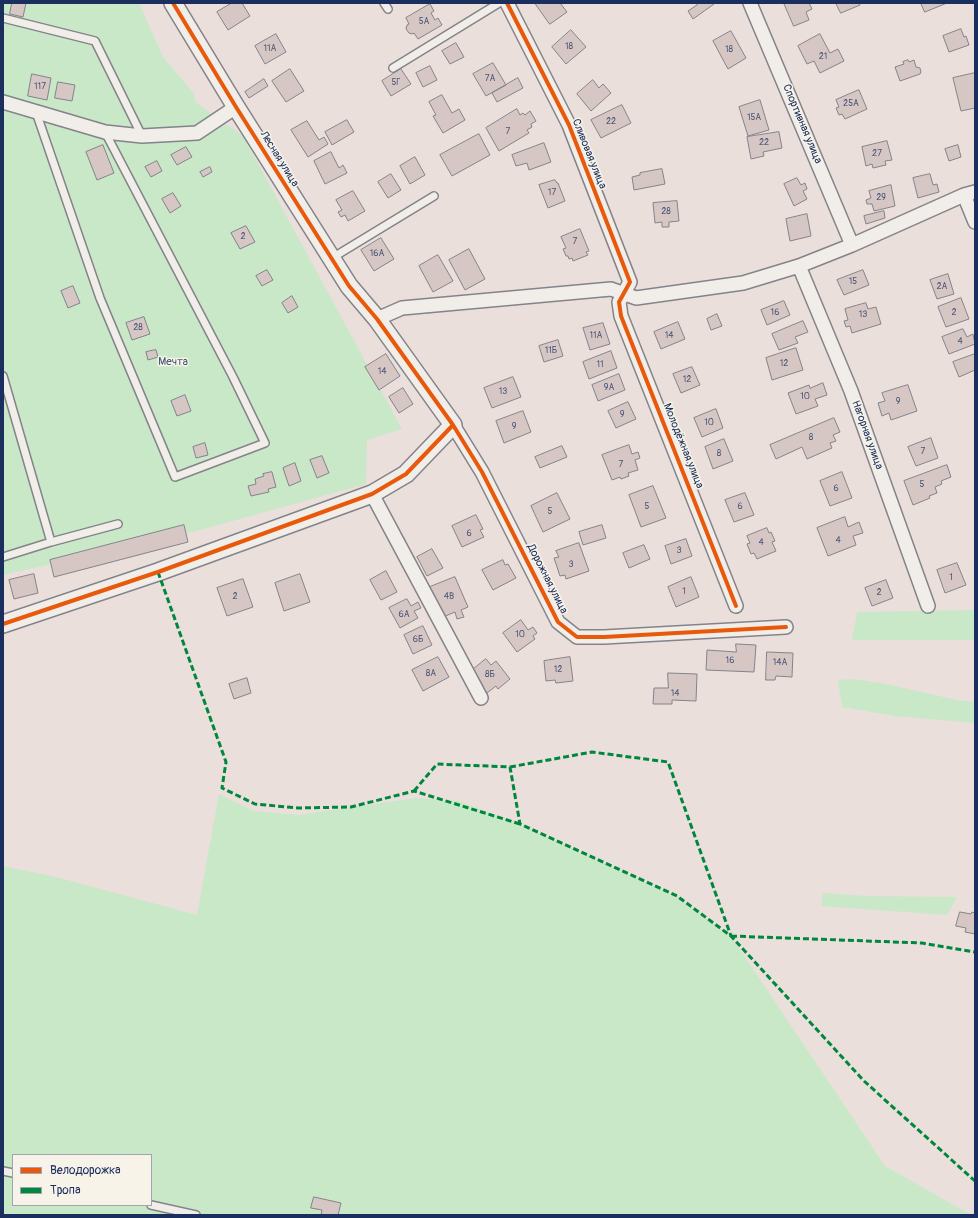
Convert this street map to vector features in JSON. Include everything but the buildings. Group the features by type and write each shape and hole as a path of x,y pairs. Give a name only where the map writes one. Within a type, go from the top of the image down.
{"street":[{"name":"Лесная улица","path":"173,3 348,286 377,319 453,425"},
{"name":"Сливовая улица","path":"508,3 570,125 630,282 624,293"},
{"name":"Спортивная улица","path":"750,3 852,245"},
{"path":"3,102 105,132 142,136 197,133 236,107"},
{"path":"377,319 402,308 611,288 636,298 743,283 799,266 852,245 970,194 975,222"},
{"name":"Нагорная улица","path":"799,266 852,391 928,606"},
{"name":"Молодёжная улица","path":"624,293 620,302 621,316 736,606"},
{"path":"3,624 158,572 372,494 406,474 453,425"},
{"name":"Дорожная улица","path":"453,425 482,472 558,622 577,637 786,628"},
{"path":"372,494 481,698"}],"lane":[{"path":"393,68 499,3"},
{"path":"3,18 95,41 142,136"},
{"path":"36,111 100,298 176,477 265,443 233,377 105,132"},
{"path":"331,258 434,196"},
{"path":"3,376 52,542"},
{"path":"3,557 118,524"},
{"path":"152,1205 196,1215"}],"green space":[{"name":"Мечта","path":"3,3 139,3 163,57 194,94 195,102 243,136 402,429 367,440 366,484 200,530 3,575"},
{"path":"975,610 975,640 852,640 857,612"},
{"path":"853,679 886,684 957,700 975,702 975,723 895,716 842,707 838,680"},
{"path":"219,794 254,811 299,815 416,798 458,801 520,824 677,896 731,936 885,1166 971,1215 3,1215 3,866 56,877 197,915"},
{"path":"823,893 866,896 957,897 947,915 821,906"}],"marked path":[{"path":"158,572 226,762 222,788 255,804 298,808 351,807 414,791 520,824"},
{"path":"510,767 592,752 668,762 731,936"},
{"path":"414,791 437,764 510,767 520,824 677,896 731,936 864,1081 975,1181"},
{"path":"731,936 922,943 975,952"}],"cycle path":[{"path":"173,3 236,107 349,286 377,319 453,425 482,472 558,622 577,637 604,637 786,627"},
{"path":"507,3 569,125 630,282 619,302 621,316 736,606"},
{"path":"3,624 158,572 372,494 406,474 453,425"}]}
